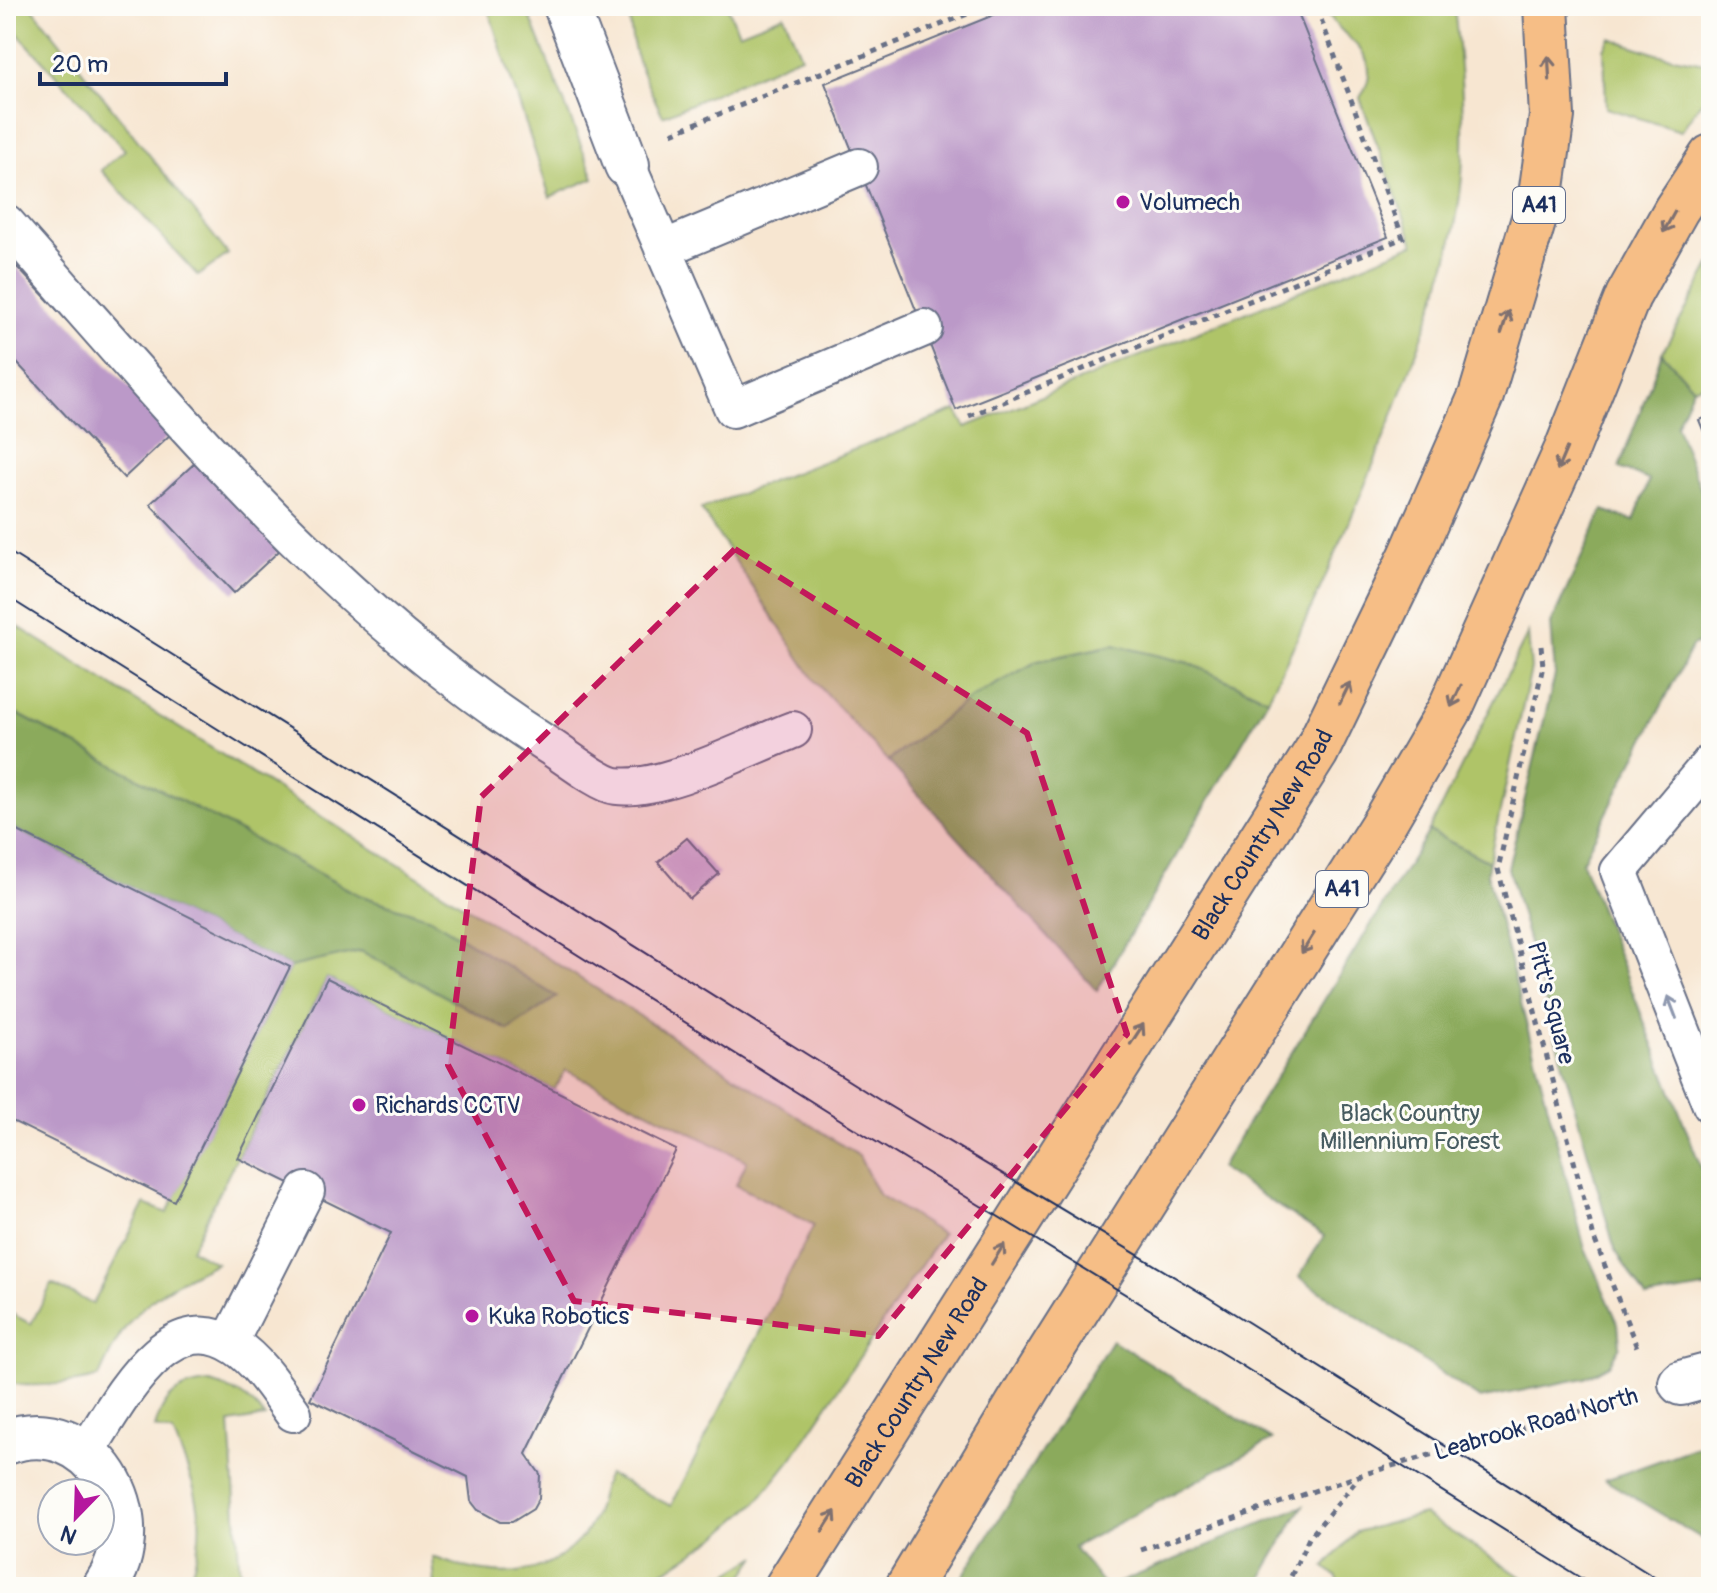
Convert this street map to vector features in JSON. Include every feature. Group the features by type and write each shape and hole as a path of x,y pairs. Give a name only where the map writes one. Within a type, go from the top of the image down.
{"highway":[{"name":"Black Country New Road","path":"787,1587 1316,752 1404,570 1481,396 1541,195 1552,116 1546,6"},
{"name":"A41","path":"908,1587 1037,1373 1385,821 1450,709 1561,463 1628,296 1676,210 1711,157"}],"street":[{"path":"566,6 642,152"},
{"path":"6,1442 47,1439 70,1446 107,1476 123,1512 120,1559 105,1587"}],"lane":[{"path":"642,152 663,249 733,409 924,328"},
{"path":"663,249 859,167"},
{"path":"6,223 214,457 307,551 456,680 531,735 612,786 650,786 793,730"},
{"path":"1711,762 1619,871 1711,1105"},
{"path":"229,1343 306,1191"},
{"path":"84,1455 156,1352 187,1336 215,1336 229,1343 259,1370 293,1413"}],"path":[{"path":"642,152 987,6"},
{"path":"969,416 1403,238 1316,6"},
{"name":"Pitt's Square","path":"1540,641 1543,666 1498,869 1594,1238 1682,1383"},
{"name":"Leabrook Road North","path":"1141,1550 1361,1475 1682,1383"},
{"path":"1286,1587 1309,1538 1361,1475"}],"highlighted area":[{"path":"735,549 1027,733 1127,1034 878,1336 574,1301 448,1065 481,797"}],"green space":[{"path":"6,6 31,6 228,254 198,276 101,170 125,150 6,21"},
{"path":"487,6 526,6 594,178 550,197"},
{"path":"631,6 727,6 739,33 784,15 801,56 663,116 634,49"},
{"path":"1325,6 1454,6 1463,112 1462,176 1448,257 1414,360 1340,544 1268,699 1189,663 1113,645 1038,661 969,699 888,761 817,684 701,509 956,410 966,427 1414,244 1360,98 1368,82 1369,68 1365,57 1331,18"},
{"path":"1610,38 1656,54 1711,64 1711,88 1681,131 1606,108 1604,49"},
{"path":"1711,264 1711,381 1693,388 1662,353"},
{"name":"Black Country Millennium Forest","path":"1662,353 1693,388 1676,425 1711,516 1711,638 1692,646 1582,862 1711,1193 1711,1287 1646,1298 1615,1250 1508,868 1555,675 1551,624 1603,510 1634,521 1649,480 1619,468"},
{"path":"6,619 859,1156 878,1194 942,1234 792,1458 756,1503 718,1536 671,1567 630,1587 435,1587 433,1557 495,1572 534,1569 553,1561 586,1532 594,1518 608,1474 671,1506 814,1225 736,1185 747,1161 566,1070 554,1090 327,978 191,1249 216,1263 175,1284 144,1306 121,1335 99,1377 38,1385 6,1381 6,1311 31,1324 52,1284 93,1304 145,1204 167,1213 290,967 361,951 508,1030 430,918 359,895 6,708"},
{"path":"1528,633 1531,669 1489,862 1429,831"},
{"path":"1114,645 1189,663 1268,699 1097,991 888,761 969,699 1038,661"},
{"path":"6,708 359,895 430,918 557,997 508,1030 361,951 290,967 6,825"},
{"name":"Black Country Millennium Forest","path":"1429,831 1489,862 1487,873 1585,1249 1618,1323 1620,1346 1609,1365 1585,1378 1480,1399 1299,1277 1324,1236 1220,1168"},
{"path":"1112,1340 1272,1440 1074,1547 1106,1587 956,1587"},
{"path":"210,1383 240,1395 265,1417 230,1423 240,1577 293,1574 294,1587 187,1587 200,1526 195,1492 173,1433 155,1428 162,1408 174,1395 189,1387"},
{"path":"1711,1442 1711,1544 1605,1480"},
{"path":"1303,1506 1267,1567 1260,1587 1109,1587"},
{"path":"1423,1514 1537,1587 1341,1587 1337,1577 1325,1567 1356,1532"},
{"path":"757,1556 736,1587 706,1587"}],"building":[{"name":"Volumech","path":"1016,6 1295,6 1388,237 956,410 825,83"},
{"path":"17,267 172,433 124,478 6,351 6,277"},
{"path":"1711,415 1711,449 1699,420"},
{"path":"196,462 279,551 234,593 150,504"},
{"path":"6,825 290,967 174,1201 6,1118"},
{"path":"687,838 719,874 690,899 658,862"},
{"name":"Kuka Robotics","path":"327,978 676,1150 526,1454 540,1474 539,1498 533,1509 512,1522 500,1522 478,1510 471,1501 468,1477 310,1399 391,1233 238,1158"}],"tram line":[{"path":"6,550 881,1101 1203,1294 1670,1587"},
{"path":"6,596 860,1132 1595,1587"}],"place":[{"name":"Volumech","path":"1123,202"},
{"name":"Richards CCTV","path":"359,1105"},
{"name":"Kuka Robotics","path":"472,1316"}]}
